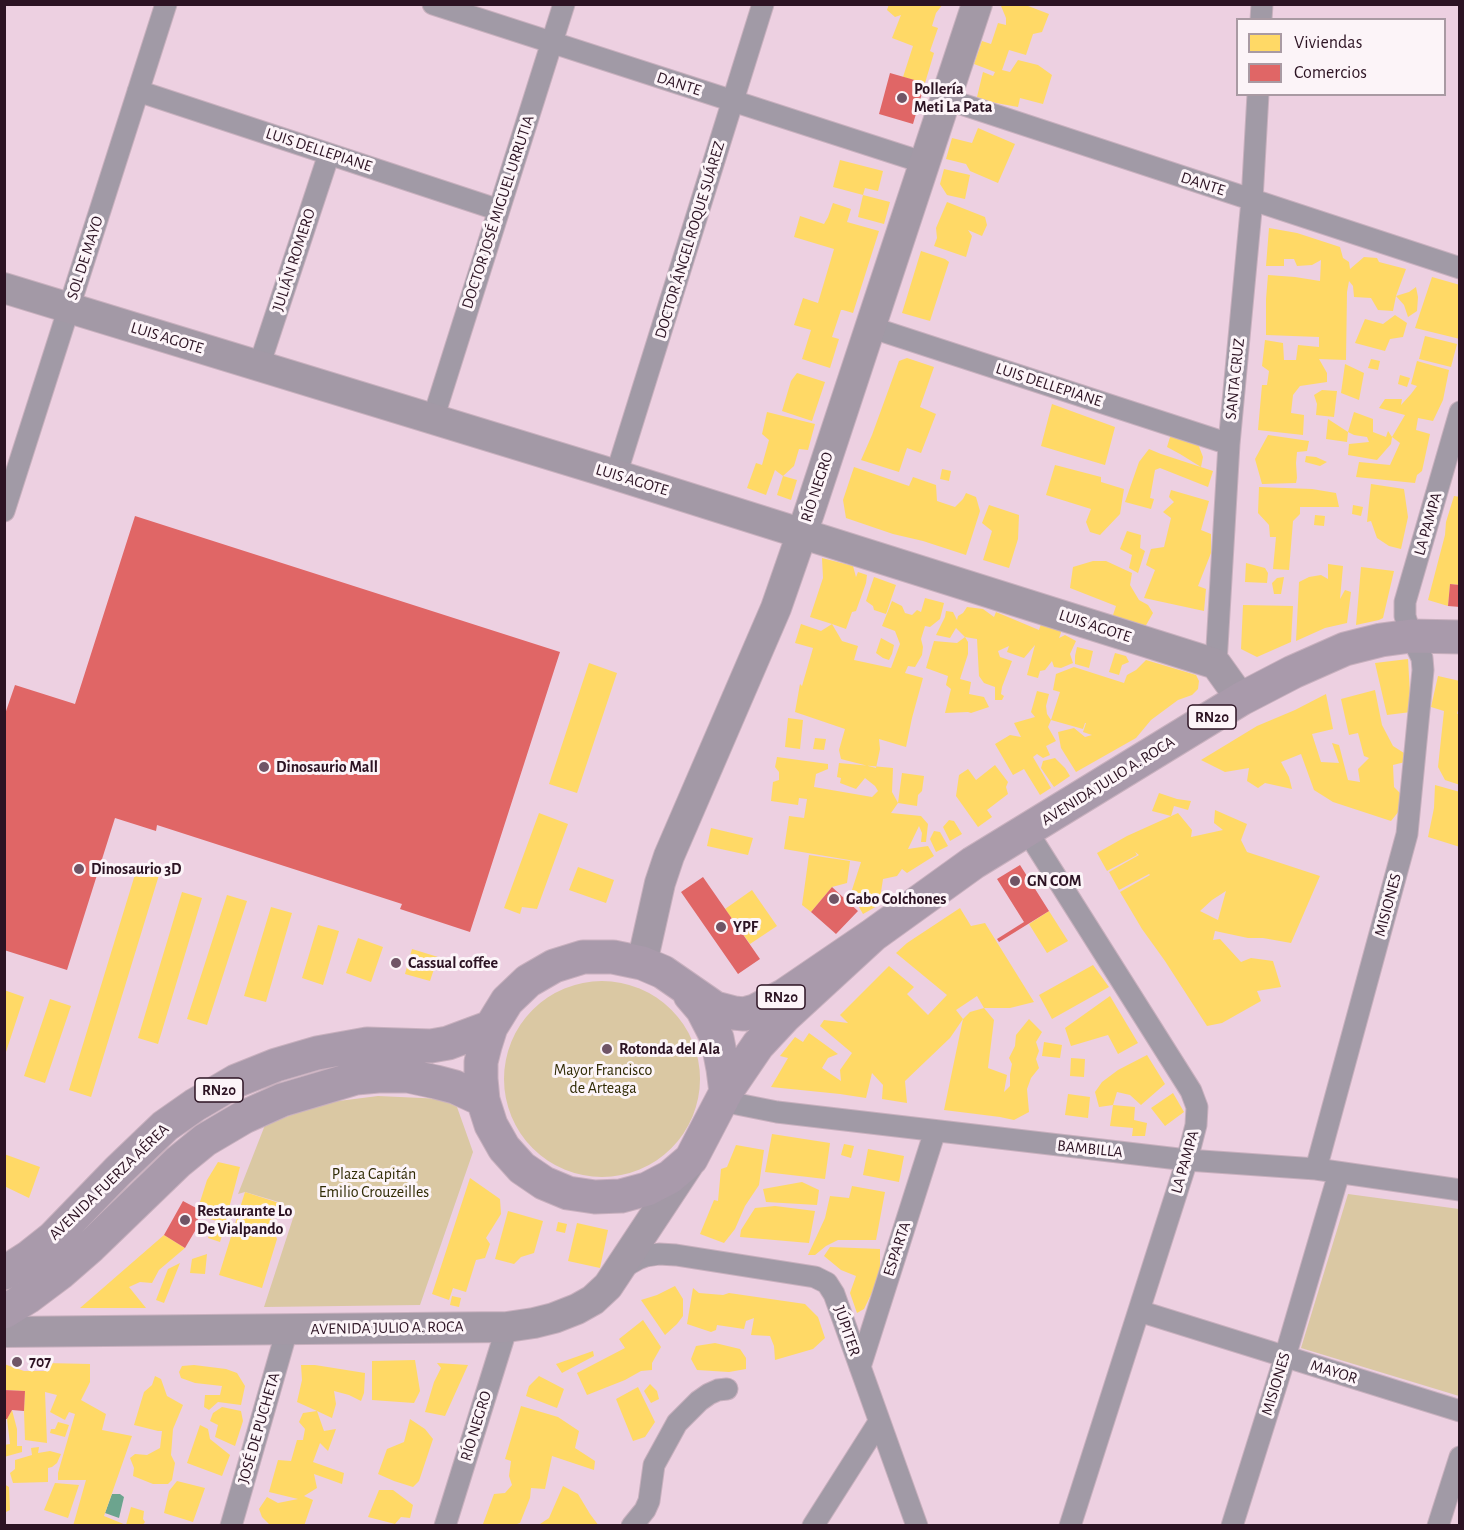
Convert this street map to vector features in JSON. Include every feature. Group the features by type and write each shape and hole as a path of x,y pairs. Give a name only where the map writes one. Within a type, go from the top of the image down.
{"main road":[{"name":"RÍO NEGRO","path":"642,963 660,883 669,856 776,608 977,4"},
{"name":"LUIS AGOTE","path":"4,288 616,475 1216,664"},
{"name":"AVENIDA JULIO A. ROCA","path":"691,1160 663,1181 647,1189 621,1196 595,1197 568,1193 544,1183 522,1168 504,1148 491,1125 483,1100 481,1079 481,1062 485,1046 492,1027 507,1001 528,981 554,966 583,957 613,957 642,963 663,972 715,1008 744,1014 755,1011 785,995 973,863 1241,699 1293,672 1345,649 1381,640 1411,636 1460,637"},
{"path":"1216,664 1241,699"},
{"name":"AVENIDA JULIO A. ROCA","path":"4,1332 507,1327 554,1318 577,1309 593,1300 608,1286 619,1270 691,1160 744,1063 793,1009 873,935"},
{"name":"AVENIDA JULIO A. ROCA","path":"681,985 702,1009 717,1038 723,1069 724,1096"},
{"name":"AVENIDA FUERZA AÉREA","path":"4,1273 53,1238 165,1126 236,1081 276,1065 317,1053 367,1044 431,1046 448,1043 492,1027"},
{"name":"AVENIDA FUERZA AÉREA","path":"4,1312 60,1273 178,1162 205,1140 244,1117 282,1100 356,1078 378,1076 408,1076 436,1082 455,1087 483,1100"}],"street":[{"name":"SOL DE MAYO","path":"4,511 166,4"},
{"name":"DANTE","path":"433,4 925,163"},
{"name":"DOCTOR JOSÉ MIGUEL URRUTIA","path":"433,419 564,4"},
{"name":"DOCTOR ÁNGEL ROQUE SUÁREZ","path":"616,475 763,4"},
{"name":"LUIS DELLEPIANE","path":"138,91 499,210"},
{"name":"SANTA CRUZ","path":"1216,664 1229,444 1252,200 1257,96"},
{"name":"DANTE","path":"946,99 1460,268"},
{"name":"JULIÁN ROMERO","path":"259,366 329,154"},
{"name":"LUIS DELLEPIANE","path":"870,327 1229,444"},
{"name":"LA PAMPA","path":"1411,636 1405,616 1405,602 1460,412"},
{"name":"MISIONES","path":"1316,1169 1407,834 1423,670 1422,658 1411,636"},
{"name":"LA PAMPA","path":"1028,831 1191,1091 1197,1107 1196,1125 1187,1160 1070,1526"},
{"name":"BAMBILLA","path":"724,1096 777,1112 1187,1160 1316,1169 1460,1190"},
{"name":"ESPARTA","path":"860,1367 934,1131"},
{"name":"MISIONES","path":"1232,1526 1339,1173"},
{"path":"653,1218 658,1238 663,1246 676,1255"},
{"name":"JÚPITER","path":"619,1270 646,1256 676,1255 815,1277 827,1283 834,1294 917,1526"},
{"name":"MAYOR","path":"1139,1311 1460,1411"},
{"name":"RÍO NEGRO","path":"445,1526 507,1327"},
{"name":"JOSÉ DE PUCHETA","path":"231,1526 288,1330"},
{"path":"632,1526 649,1501 654,1465 677,1423 709,1394 727,1389"},
{"path":"813,1526 879,1422"},
{"path":"1438,1526 1460,1457"}],"green space":[{"name":"Mayor Francisco de Arteaga","path":"602,981 621,983 639,989 656,998 671,1010 683,1025 692,1042 698,1060 700,1079 698,1098 692,1116 683,1133 671,1148 656,1160 639,1169 621,1175 602,1177 583,1175 565,1169 548,1160 533,1148 521,1133 512,1116 506,1098 504,1079 506,1060 512,1042 521,1025 533,1010 548,998 565,989 583,983"},
{"name":"Plaza Capitán Emilio Crouzeilles","path":"378,1096 443,1099 457,1107 473,1152 420,1305 264,1307 295,1212 279,1202 245,1192 238,1194 265,1125 323,1103"},
{"path":"1348,1194 1459,1209 1459,1396 1301,1348"}],"shaded area":[{"path":"112,1494 120,1494 124,1497 119,1518 105,1513"}],"building: Viviendas":[{"path":"889,4 943,4 936,13 932,26 938,28 930,51 934,53 925,83 903,77 913,46 892,38 901,15 895,17 887,10"},
{"path":"1002,4 1023,4 1049,14 1042,32 1033,34 1026,55 1009,50 1002,70 1010,72 1018,60 1038,65 1052,75 1043,104 1020,98 1018,107 977,97 983,72 993,76 995,72 974,64 982,41 991,44 998,23 1006,25"},
{"path":"978,128 1015,144 998,183 970,171 966,164 946,159 952,138 972,143"},
{"path":"840,160 883,171 878,191 865,188 863,195 833,187"},
{"path":"944,169 970,175 965,199 947,195 940,184"},
{"path":"863,195 890,202 884,224 858,217"},
{"path":"947,202 985,217 987,225 982,236 968,230 972,236 966,257 934,246 937,238 936,228"},
{"path":"833,203 851,209 847,222 879,231 853,313 841,310 832,337 839,339 830,368 802,359 811,330 794,325 803,298 818,303 834,249 794,237 800,216 824,224"},
{"path":"1269,228 1297,233 1340,247 1343,258 1349,262 1350,269 1364,257 1377,258 1379,262 1406,269 1393,311 1378,310 1371,298 1354,297 1353,286 1349,281 1346,360 1319,359 1327,373 1327,382 1300,386 1293,395 1291,413 1304,415 1303,435 1258,430 1262,385 1267,385 1269,371 1262,366 1265,340 1283,343 1284,360 1296,360 1298,345 1319,347 1319,337 1266,335 1268,275 1320,281 1321,260 1312,265 1297,266 1294,259 1284,259 1284,266 1266,266"},
{"path":"921,251 949,262 930,321 902,313"},
{"path":"1432,277 1460,285 1460,339 1415,328"},
{"path":"1416,287 1417,311 1408,317 1404,305 1396,296"},
{"path":"1395,315 1407,323 1403,337 1390,339 1385,351 1355,343 1365,319 1383,324"},
{"path":"1425,336 1457,344 1451,367 1419,359"},
{"path":"907,358 934,367 920,407 936,414 921,453 907,448 899,472 861,460 899,361"},
{"path":"1371,359 1380,361 1378,370 1368,368"},
{"path":"1417,361 1449,370 1443,400 1433,421 1418,418 1416,430 1430,434 1422,471 1417,475 1415,483 1356,477 1359,462 1390,465 1400,443 1392,437 1405,415 1379,408 1385,399 1402,399 1401,405 1411,394 1417,386 1411,384"},
{"path":"1345,364 1364,373 1359,400 1341,393"},
{"path":"797,373 825,382 812,421 782,411 791,381"},
{"path":"1400,375 1410,378 1407,387 1398,384"},
{"path":"1322,390 1337,391 1334,417 1316,415 1317,404 1314,395"},
{"path":"1052,404 1115,427 1105,465 1041,446"},
{"path":"767,412 815,424 808,450 799,449 794,466 783,476 775,470 766,495 747,488 756,463 762,465 769,440 762,434"},
{"path":"1354,412 1373,419 1373,432 1386,437 1388,431 1392,437 1391,444 1377,460 1348,455 1349,444 1369,442 1367,437 1348,432"},
{"path":"1328,419 1348,432 1347,442 1326,439"},
{"path":"1171,434 1198,444 1203,457 1201,467 1167,447"},
{"path":"1268,435 1309,441 1307,451 1297,452 1296,483 1262,484 1255,459"},
{"path":"1149,449 1213,471 1208,487 1160,468 1155,470 1150,498 1154,499 1151,509 1125,502 1139,462"},
{"path":"1306,456 1327,462 1320,466 1305,462"},
{"path":"1055,465 1101,477 1101,482 1124,489 1120,514 1100,535 1090,532 1086,522 1091,509 1046,495"},
{"path":"854,467 909,486 913,477 936,485 937,501 955,507 966,493 976,497 980,511 966,555 846,518 843,500"},
{"path":"942,469 951,471 949,481 940,479"},
{"path":"783,476 797,480 791,500 777,495"},
{"path":"1371,484 1404,489 1408,517 1401,549 1389,546 1377,538 1371,521 1367,522"},
{"path":"1259,487 1312,489 1336,493 1339,507 1300,507 1300,514 1293,521 1289,570 1273,569 1276,537 1270,537 1269,525 1258,513"},
{"path":"1171,490 1209,501 1201,530 1211,534 1211,553 1198,586 1206,589 1204,611 1144,598 1155,570 1146,565 1151,549 1164,547 1171,518 1163,512 1174,502 1169,497"},
{"path":"1454,496 1460,497 1460,585 1450,584 1448,606 1428,600"},
{"path":"989,505 1019,515 1018,539 1009,568 983,560 992,531 982,523"},
{"path":"1353,505 1363,507 1361,516 1352,514"},
{"path":"1315,515 1325,516 1324,526 1314,525"},
{"path":"1127,531 1141,535 1140,548 1145,551 1138,573 1129,568 1132,555 1120,549"},
{"path":"822,558 853,566 856,577 858,572 867,575 856,611 852,612 846,629 810,617 823,578"},
{"path":"1093,561 1106,561 1132,573 1130,585 1139,600 1148,605 1153,613 1145,627 1112,618 1116,606 1070,588 1073,567"},
{"path":"1246,563 1265,568 1268,573 1267,583 1245,582"},
{"path":"1328,564 1343,566 1340,599 1345,590 1351,592 1347,623 1325,628 1296,641 1299,582 1321,575 1328,579"},
{"path":"1361,567 1394,571 1383,618 1356,625"},
{"path":"874,577 896,585 886,614 874,610 873,606 866,601"},
{"path":"1284,577 1281,594 1274,594 1272,583 1277,578"},
{"path":"925,598 944,603 940,619 930,627 925,626 921,639 922,655 915,667 908,666 905,673 923,678 906,747 879,739 880,749 876,768 841,759 839,750 845,729 795,712 800,684 802,686 813,648 795,643 801,624 821,631 832,624 842,641 858,646 854,660 891,668 900,644 895,631 882,626 892,601 902,606 905,613 912,615 917,610 921,612"},
{"path":"1243,605 1293,606 1291,642 1257,657 1241,649"},
{"path":"967,607 983,609 994,617 996,612 1039,630 1041,624 1062,630 1059,638 1065,635 1076,641 1070,654 1073,663 1061,668 1054,667 1052,661 1045,670 1040,671 1038,678 1027,675 1035,645 1024,658 1007,652 1009,646 998,651 1000,657 1012,661 1002,687 1001,694 1004,696 1002,700 995,700 995,687 984,683 979,676 977,639 965,637 956,628 950,638 936,635 946,611 953,612 957,620"},
{"path":"965,637 968,642 968,654 960,679 971,682 969,694 984,697 989,707 971,713 945,713 951,689 946,685 948,676 926,668 934,641 957,643"},
{"path":"881,638 894,645 889,660 876,653"},
{"path":"1077,647 1093,651 1089,668 1075,664"},
{"path":"1115,653 1126,656 1129,662 1122,665 1119,675 1109,672"},
{"path":"1408,659 1411,712 1387,715 1375,663"},
{"path":"1146,660 1196,675 1199,681 1198,689 1192,695 1178,700 1151,720 1136,738 1076,772 1061,748 1058,732 1074,728 1085,737 1092,735 1083,732 1086,723 1083,729 1051,720 1060,692 1053,690 1056,674 1074,667 1124,683 1127,675"},
{"path":"589,663 617,673 577,793 549,784"},
{"path":"1438,676 1460,681 1460,702 1457,714 1460,713 1460,785 1445,780 1438,767 1444,711 1431,707"},
{"path":"1375,690 1382,725 1393,746 1404,753 1405,762 1393,765 1394,787 1400,793 1399,811 1391,821 1333,802 1314,790 1301,754 1281,762 1292,789 1265,783 1258,788 1247,781 1249,768 1225,772 1201,760 1257,726 1326,694 1333,729 1312,734 1321,762 1339,763 1332,743 1339,745 1348,780 1360,782 1358,769 1369,758 1364,756 1358,733 1349,735 1341,699"},
{"path":"1037,691 1049,694 1046,706 1051,720 1048,727 1056,741 1046,746 1050,755 1043,758 1037,754 1033,757 1051,788 1040,795 1024,769 1013,775 995,744 1010,735 1021,737 1014,723 1035,717 1031,712"},
{"path":"788,718 803,720 800,749 785,747"},
{"path":"815,738 826,739 824,750 813,749"},
{"path":"777,757 828,764 828,769 816,774 814,787 872,797 878,791 865,778 856,789 840,783 841,778 837,777 839,763 893,768 892,792 898,803 891,813 921,816 928,824 926,842 921,842 922,833 919,826 908,849 928,846 934,856 907,873 902,869 897,876 883,879 879,905 863,914 851,893 861,862 784,849 789,816 804,818 807,799 799,798 798,805 771,801 773,782 779,780 779,772 775,767"},
{"path":"1055,758 1070,776 1054,787 1041,768 1043,761"},
{"path":"995,765 1008,782 1006,787 1008,794 987,810 992,817 978,827 956,796 959,775 968,769 976,780"},
{"path":"902,773 924,776 917,806 898,803"},
{"path":"1435,785 1460,792 1460,847 1428,837 1434,808"},
{"path":"1159,793 1191,801 1188,810 1174,806 1171,816 1152,811"},
{"path":"1215,810 1247,824 1241,840 1247,852 1320,876 1291,943 1215,931 1213,940 1220,939 1241,962 1251,958 1273,961 1281,987 1257,991 1261,1001 1222,1023 1207,1026 1120,892 1150,875 1119,890 1109,872 1139,855 1135,852 1137,855 1107,871 1097,853 1127,836 1178,813 1192,830 1191,837 1223,830 1214,823","holes":["1226,891 1218,920 1200,911"]},
{"path":"539,813 568,824 537,909 522,907 520,914 504,908"},
{"path":"949,820 954,821 962,834 950,841 943,827"},
{"path":"711,828 753,838 748,855 707,846"},
{"path":"934,831 940,832 948,846 936,852 930,839"},
{"path":"809,855 850,861 847,883 832,887 811,912 802,905"},
{"path":"578,867 614,880 606,903 569,890"},
{"path":"137,868 159,875 91,1097 69,1090"},
{"path":"752,890 777,926 750,944 725,909"},
{"path":"182,892 202,898 158,1044 138,1038"},
{"path":"227,895 247,901 207,1025 187,1019"},
{"path":"271,907 292,913 266,1002 244,996"},
{"path":"960,908 971,926 985,923 1034,1002 1010,1008 984,1008 977,996 956,1010 963,1019 950,1038 905,1081 907,1103 882,1099 883,1085 872,1073 866,1098 771,1087 788,1058 780,1056 795,1037 803,1042 809,1033 838,1054 828,1058 822,1068 841,1081 840,1070 852,1053 820,1026 824,1020 848,1023 840,1015 889,966 914,987 907,994 928,1015 947,995 896,953 907,943"},
{"path":"1049,911 1068,941 1047,953 1029,924"},
{"path":"318,925 339,931 323,985 302,978"},
{"path":"358,938 383,947 371,982 346,973"},
{"path":"412,949 438,957 430,981 405,974"},
{"path":"1093,965 1109,987 1052,1019 1039,995"},
{"path":"4,990 24,997 5,1055 4,1055"},
{"path":"1110,996 1138,1043 1118,1054 1108,1035 1071,1046 1065,1028"},
{"path":"50,999 71,1006 45,1083 24,1076"},
{"path":"984,1008 994,1020 988,1068 1007,1075 1004,1092 1010,1086 1012,1064 1009,1058 1015,1046 1016,1035 1029,1019 1042,1032 1036,1042 1039,1051 1036,1059 1039,1068 1031,1078 1027,1089 1029,1112 1014,1120 944,1110 963,1019 970,1012"},
{"path":"1044,1042 1062,1045 1060,1058 1042,1056"},
{"path":"1147,1055 1165,1084 1141,1105 1130,1095 1117,1092 1113,1105 1099,1107 1095,1092 1102,1082 1118,1070"},
{"path":"1071,1058 1085,1059 1084,1077 1070,1076"},
{"path":"1173,1093 1184,1112 1165,1126 1151,1108"},
{"path":"1068,1094 1090,1097 1088,1118 1065,1115"},
{"path":"1113,1105 1135,1107 1134,1120 1147,1123 1145,1136 1132,1136 1133,1128 1110,1126"},
{"path":"772,1134 830,1143 825,1179 765,1172"},
{"path":"844,1144 854,1146 851,1158 841,1155"},
{"path":"736,1145 764,1150 759,1185 745,1206 735,1229 724,1243 700,1234 714,1200 718,1201 721,1169 727,1167"},
{"path":"868,1149 904,1156 899,1182 863,1175"},
{"path":"4,1154 40,1167 29,1198 4,1186"},
{"path":"218,1162 240,1167 225,1223 206,1218 199,1205 207,1180"},
{"path":"470,1178 500,1199 501,1214 486,1238 490,1244 485,1258 476,1260 466,1292 453,1288 449,1300 432,1294"},
{"path":"802,1182 819,1190 817,1205 766,1202 763,1189"},
{"path":"852,1186 885,1192 876,1240 838,1240 815,1255 808,1255 825,1218 830,1196 849,1198"},
{"path":"245,1192 279,1203 272,1226 277,1239 262,1288 219,1275"},
{"path":"775,1206 815,1211 809,1243 740,1237 741,1230 755,1208"},
{"path":"508,1211 543,1221 534,1253 521,1257 514,1264 495,1259"},
{"path":"558,1222 567,1224 565,1233 556,1231"},
{"path":"577,1223 608,1230 600,1268 568,1261"},
{"path":"212,1228 223,1232 220,1242 208,1238"},
{"path":"164,1235 185,1248 159,1270 152,1283 140,1282 129,1287 146,1308 80,1308"},
{"path":"830,1247 880,1249 880,1276 864,1309 857,1313 850,1293 856,1276 841,1270 824,1256"},
{"path":"207,1254 205,1274 190,1273 192,1259"},
{"path":"180,1263 164,1303 156,1300 168,1269"},
{"path":"675,1286 683,1299 683,1316 665,1335 641,1300"},
{"path":"693,1288 699,1293 723,1295 729,1293 805,1304 818,1317 825,1338 813,1349 775,1360 774,1346 770,1336 751,1335 754,1318 746,1321 744,1329 717,1325 716,1330 711,1332 687,1324"},
{"path":"452,1296 461,1298 459,1307 450,1305"},
{"path":"643,1320 661,1347 652,1363 652,1370 641,1371 587,1395 577,1373 625,1348 619,1339"},
{"path":"715,1343 740,1349 746,1358 746,1369 729,1372 697,1370 691,1359 696,1346"},
{"path":"593,1351 594,1356 562,1373 556,1364"},
{"path":"415,1360 420,1391 414,1403 372,1400 372,1361"},
{"path":"46,1363 90,1364 90,1382 81,1400 106,1414 102,1430 132,1436 104,1516 126,1525 131,1507 144,1511 145,1522 142,1526 73,1526 86,1480 58,1480 58,1473 75,1414 69,1412 65,1420 50,1412 57,1395 45,1392 47,1443 25,1440 25,1391 4,1390 4,1364 24,1371 46,1371"},
{"path":"437,1363 468,1365 445,1416 425,1412 441,1368"},
{"path":"194,1365 226,1369 237,1373 245,1386 241,1405 218,1402 209,1410 204,1407 205,1395 220,1395 222,1386 195,1383 181,1378 179,1372 182,1366"},
{"path":"301,1365 365,1373 364,1393 361,1401 334,1391 336,1404 332,1418 297,1402 302,1380"},
{"path":"155,1376 161,1379 167,1396 183,1405 173,1429 171,1455 175,1463 172,1480 168,1484 153,1484 133,1476 134,1468 130,1458 135,1454 147,1455 160,1448 162,1431 134,1425 144,1392 152,1385"},
{"path":"539,1376 564,1389 557,1408 526,1396 529,1386"},
{"path":"650,1384 657,1391 659,1399 651,1403 644,1391"},
{"path":"638,1387 655,1422 645,1437 633,1441 616,1399"},
{"path":"521,1406 558,1417 579,1431 575,1448 595,1461 594,1470 552,1456 545,1489 531,1488 530,1498 520,1523 511,1526 487,1526 483,1524 494,1494 505,1493 512,1485 509,1476 511,1461 505,1459"},
{"path":"222,1407 241,1411 243,1421 235,1446 215,1437 218,1425 210,1421 213,1413"},
{"path":"12,1410 17,1429 17,1446 22,1446 22,1452 4,1457 4,1445 10,1444 7,1419"},
{"path":"317,1411 324,1431 336,1429 328,1451 320,1443 313,1462 344,1473 342,1484 314,1474 317,1488 304,1496 313,1500 304,1526 271,1526 262,1517 259,1509 267,1497 278,1503 298,1499 269,1492 278,1460 291,1461 297,1440 303,1440 305,1429 299,1422 303,1413"},
{"path":"410,1419 425,1429 433,1439 419,1481 413,1487 378,1474 387,1449 404,1442"},
{"path":"58,1422 69,1425 65,1437 50,1433"},
{"path":"200,1425 208,1429 210,1439 230,1455 222,1476 187,1463"},
{"path":"39,1447 38,1453 50,1451 61,1454 57,1463 48,1468 48,1482 13,1483 10,1473 15,1469 15,1460 32,1455 31,1448"},
{"path":"177,1481 205,1488 193,1522 164,1513 169,1491"},
{"path":"55,1483 79,1485 68,1518 44,1510"},
{"path":"4,1484 9,1487 10,1510 4,1513"},
{"path":"563,1486 578,1494 599,1526 537,1526 549,1518"},
{"path":"379,1490 393,1490 413,1505 410,1518 401,1517 395,1524 368,1517"}],"building: Comercios":[{"name":"Pollería Meti La Pata","path":"890,73 925,83 913,124 879,114"},
{"name":"Dinosaurio Mall","path":"135,516 560,652 470,932 400,909 402,904 157,825 156,831 115,818 67,970 4,950 4,717 15,685 75,704"},
{"path":"1450,584 1460,585 1460,607 1448,606"},
{"path":"1020,865 1049,911 999,942 997,939 1024,922 997,879"},
{"name":"YPF","path":"703,877 760,959 738,974 681,892"},
{"name":"Gabo Colchones","path":"832,887 858,911 836,934 811,912"},
{"name":"Restaurante Lo De Vialpando","path":"183,1201 200,1210 195,1231 185,1248 164,1235"},
{"path":"4,1390 25,1391 24,1411 12,1410 7,1419 4,1419"}],"place":[{"name":"Pollería Meti La Pata","path":"902,98"},
{"name":"Dinosaurio Mall","path":"264,767"},
{"name":"Dinosaurio 3D","path":"79,869"},
{"name":"GN COM","path":"1015,881"},
{"name":"Gabo Colchones","path":"834,899"},
{"name":"YPF","path":"721,927"},
{"name":"Cassual coffee","path":"396,963"},
{"name":"Rotonda del Ala","path":"607,1049"},
{"name":"Restaurante Lo De Vialpando","path":"185,1220"},
{"name":"707","path":"17,1362"}]}
